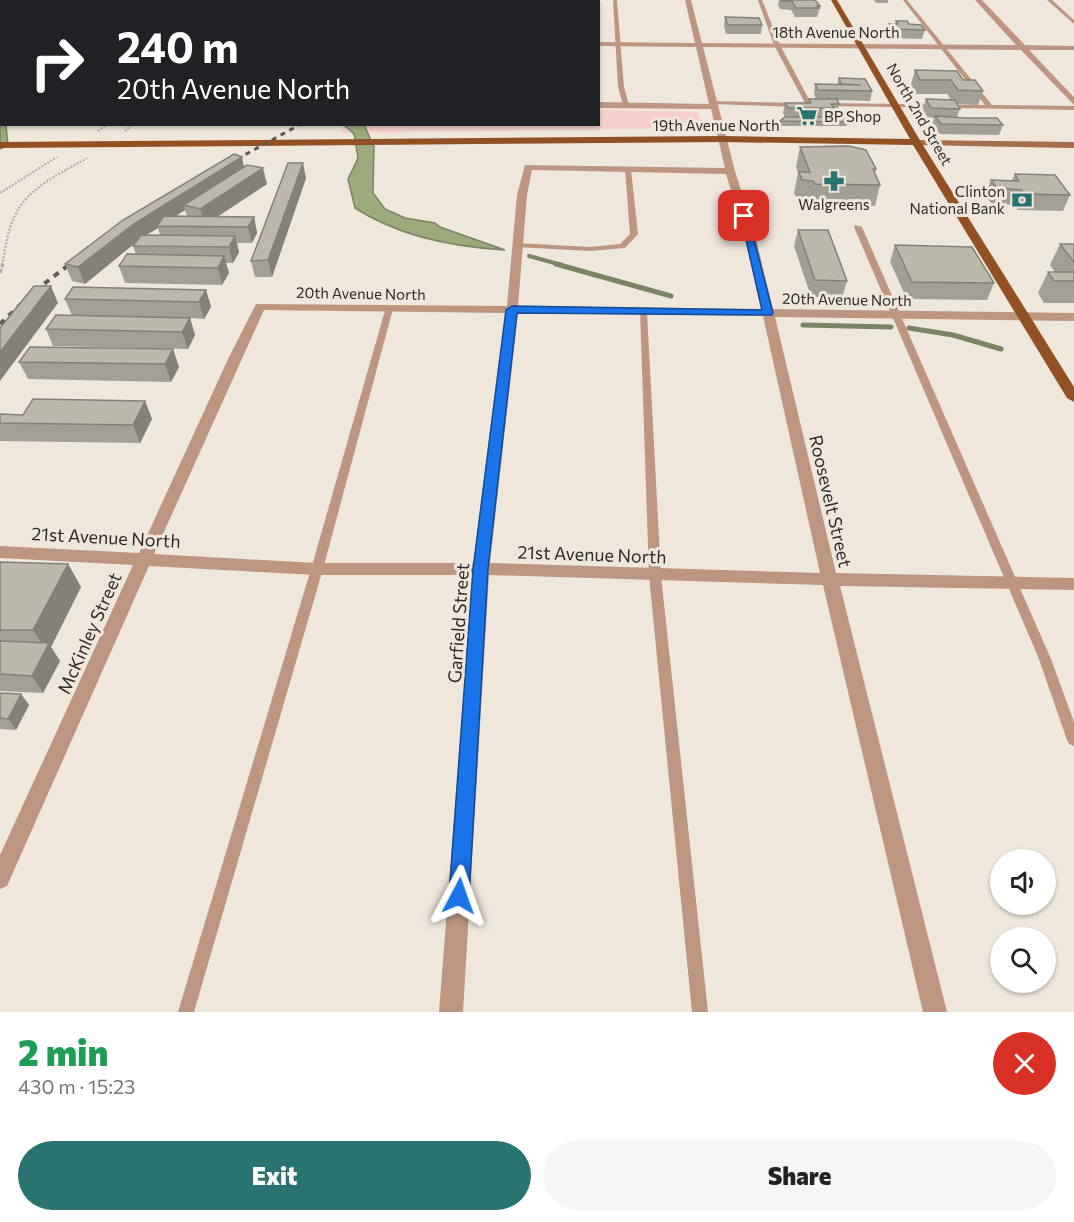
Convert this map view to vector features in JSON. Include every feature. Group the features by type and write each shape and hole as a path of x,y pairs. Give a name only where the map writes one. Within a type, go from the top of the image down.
{"main road":[{"name":"North 2nd Street","path":"834,0 916,142 1074,398"},
{"name":"19th Avenue North","path":"0,145 723,139 1074,145"}],"street":[{"name":"Roosevelt Street","path":"688,0 730,171 751,239 830,580 935,1012"},
{"path":"978,0 1074,102"},
{"name":"18th Avenue North","path":"600,44 1074,48"},
{"path":"600,105 714,105"},
{"name":"Garfield Street","path":"451,1012 481,569 512,310 522,195 528,167 628,169"},
{"path":"628,169 730,171"},
{"name":"20th Avenue North","path":"260,306 1074,317"},
{"name":"McKinley Street","path":"0,879 143,558 260,306"},
{"name":"21st Avenue North","path":"0,552 316,569 481,569 655,576 1074,584"}],"lane":[{"path":"615,0 620,44 621,87 626,105"},
{"path":"760,0 777,45 809,105"},
{"path":"905,0 990,107"},
{"path":"1049,0 1074,23"},
{"path":"714,105 1074,108"},
{"path":"518,245 590,249 622,246 634,234 628,169"},
{"path":"858,227 1045,659 1074,740"},
{"path":"186,1012 316,569 389,309"},
{"path":"643,312 655,576 700,1012"}],"path":[{"path":"123,132 130,126"},
{"path":"0,273 10,225 17,208 29,191 91,155"}],"shaded area":[{"path":"600,110 697,112 702,128 341,133 343,126 600,126"},
{"path":"0,126 6,126 8,145 0,149"},
{"path":"345,126 364,126 374,147 373,193 385,209 405,218 435,223 440,227 505,250 447,243 408,233 355,208 348,179 358,158 354,134"}],"building":[{"path":"781,0 815,0 820,6 817,6 819,8 796,8 792,1"},
{"path":"725,17 759,18 762,25 728,25"},
{"path":"896,21 921,25 925,30 892,29 889,24 898,24"},
{"path":"915,70 957,71 963,80 975,80 983,91 958,90 951,80 920,80"},
{"path":"839,78 865,79 872,91 818,90 815,84 861,85 841,84"},
{"path":"809,99 837,99 839,104 831,104 834,108 788,108 785,103 811,103"},
{"path":"926,99 955,100 960,109 931,108"},
{"path":"935,116 997,118 1003,125 941,124"},
{"path":"785,117 851,117 847,122 780,121"},
{"path":"849,146 866,150 876,169 873,169 880,185 815,184 813,181 802,180 799,172 810,172 800,147"},
{"path":"234,154 242,157 135,223 78,267 65,264 123,220"},
{"path":"288,163 303,163 268,260 251,261"},
{"path":"247,165 263,168 200,209 184,205"},
{"path":"1015,174 1055,175 1070,195 1024,194 1021,190 997,188 991,180 1019,181"},
{"path":"164,216 254,217 248,227 157,226"},
{"path":"798,230 828,230 847,281 815,280"},
{"path":"141,235 235,236 229,247 133,246"},
{"path":"1060,244 1074,244 1074,262"},
{"path":"895,245 972,247 994,283 912,282"},
{"path":"127,254 224,256 218,268 119,266"},
{"path":"1048,272 1074,272 1074,281 1054,281"},
{"path":"34,286 51,286 0,352 0,328"},
{"path":"73,287 206,290 199,302 65,299"},
{"path":"56,315 190,318 182,332 46,329"},
{"path":"30,347 173,349 165,364 19,362"},
{"path":"33,399 145,401 133,425 0,423 0,414 23,415"},
{"path":"0,562 68,564 33,630 0,630"},
{"path":"0,641 49,643 32,676 0,674"},
{"path":"0,693 21,694 8,719 0,718"}],"waterway":[{"path":"529,256 562,265"},
{"path":"556,264 671,296"},
{"path":"803,325 891,327"},
{"path":"909,328 953,335 1001,349"}],"railway":[{"path":"228,164 297,126"},
{"path":"68,265 80,256"},
{"path":"0,324 36,290 70,264"}],"place":[{"name":"BP Shop","path":"807,116"},
{"name":"Walgreens","path":"834,181"},
{"name":"Clinton National Bank","path":"1022,200"}],"route":[{"path":"459,896 481,569 512,310 768,313 744,216"}]}
